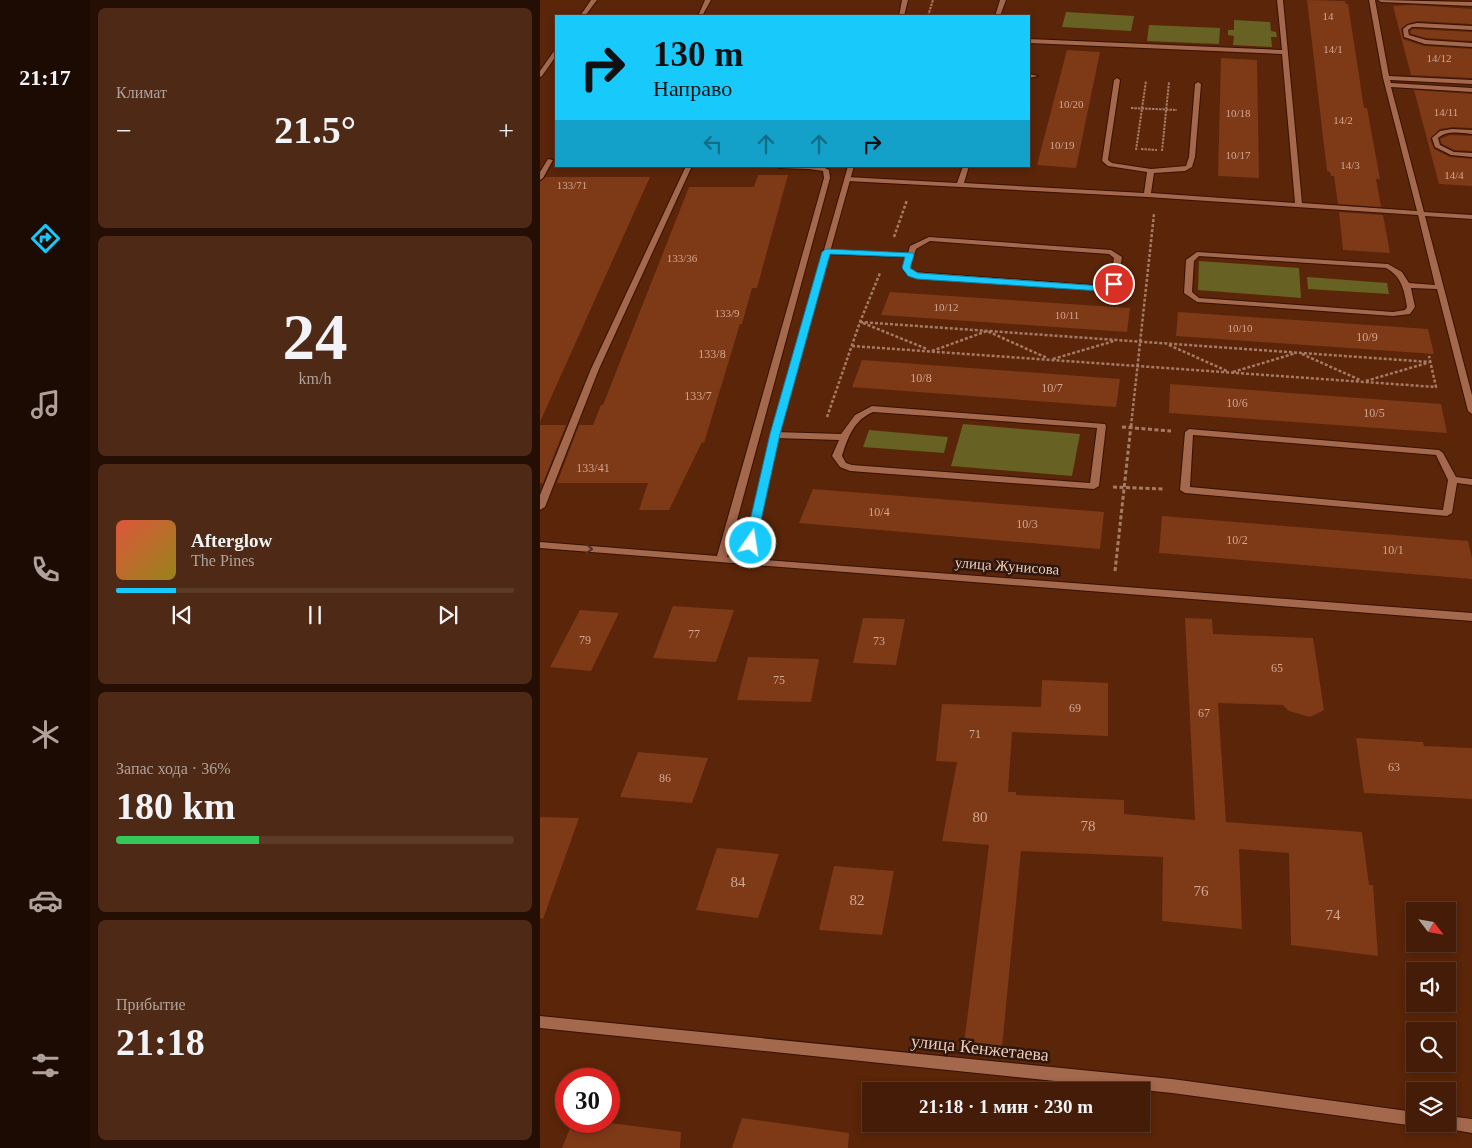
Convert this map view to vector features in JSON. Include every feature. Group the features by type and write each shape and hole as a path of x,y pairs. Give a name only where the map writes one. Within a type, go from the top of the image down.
{"street":[{"path":"583,15 594,0"},
{"path":"700,15 708,0"},
{"path":"901,15 905,0"},
{"path":"997,15 1003,0"},
{"path":"1280,0 1299,206"},
{"path":"1372,0 1387,81 1472,411"},
{"path":"1382,0 1472,4"},
{"path":"1472,28 1417,25 1410,26 1405,30 1406,36 1417,41 1472,45"},
{"path":"1030,41 1285,52"},
{"path":"540,75 555,53"},
{"path":"1117,80 1105,161 1110,166 1151,171 1184,169 1189,166 1193,152 1198,84"},
{"path":"1387,81 1472,82"},
{"path":"1387,81 1472,90"},
{"path":"1472,132 1441,132 1435,138 1437,146 1442,150 1472,155"},
{"path":"540,160 553,160"},
{"path":"540,178 553,160"},
{"path":"540,508 595,369 689,167"},
{"path":"721,560 827,178 826,170 809,167"},
{"path":"747,561 775,434 851,167"},
{"path":"960,184 966,167"},
{"path":"1147,195 1151,171"},
{"path":"847,178 1147,195 1472,217"},
{"path":"929,239 1106,251 1118,257 1114,284 1107,288 1101,288 917,276 911,274 906,268 910,255 916,245 929,239"},
{"path":"826,252 910,255"},
{"path":"1197,254 1388,266 1403,276 1407,285 1411,307 1407,312 1393,314 1197,300 1188,293 1188,275 1190,260 1197,254"},
{"path":"1407,285 1439,287"},
{"path":"872,409 1102,426 1094,486 850,468 843,465 837,456 850,423 856,417 872,409"},
{"path":"1189,432 1438,453 1453,480 1447,513 1185,490 1189,432"},
{"path":"775,434 844,437"},
{"path":"1453,480 1472,482"},
{"name":"улица Жунисова","path":"540,544 721,560 1472,617"},
{"name":"улица Кенжетаева","path":"540,1022 1172,1086 1406,1118"},
{"path":"1456,1124 1472,1126"}],"path":[{"path":"928,15 933,0"},
{"path":"1134,169 1146,81"},
{"path":"1162,151 1169,82"},
{"path":"1112,107 1196,110"},
{"path":"1106,148 1193,152"},
{"path":"827,418 860,322 888,254 914,182"},
{"path":"1113,589 1139,366 1154,213 1147,195"},
{"path":"860,322 1430,362"},
{"path":"860,322 931,351 987,331 1051,360 1117,340"},
{"path":"1166,343 1230,372 1299,353 1364,382 1430,362"},
{"path":"852,346 1436,387 1429,356"},
{"path":"1102,426 1189,432"},
{"path":"1094,486 1185,490"}],"shaded area":[{"path":"1066,12 1134,16 1131,31 1062,27"},
{"path":"1234,20 1270,22 1271,31 1276,32 1277,37 1271,37 1272,47 1233,45 1234,36 1228,35 1228,30 1234,30"},
{"path":"1149,25 1220,28 1219,44 1147,41"},
{"path":"1199,261 1299,268 1301,298 1198,290"},
{"path":"1307,277 1387,283 1389,294 1308,289"},
{"path":"963,424 1080,434 1072,476 951,466"},
{"path":"869,430 948,437 944,453 863,447"}],"building":[{"path":"1307,0 1345,1 1348,4 1364,108 1367,108 1380,179 1376,179 1381,207 1338,204 1334,176 1331,176 1330,172 1327,171"},
{"path":"1413,5 1472,9 1472,24 1417,21 1407,24 1401,29 1403,39 1424,46 1472,49 1472,78 1411,75 1393,6"},
{"path":"1413,29 1472,32 1472,41 1426,38 1411,34 1410,31"},
{"path":"1067,50 1100,52 1076,168 1037,165"},
{"path":"1221,58 1257,60 1259,178 1218,176"},
{"path":"1414,90 1472,94 1472,128 1452,127 1440,129 1430,139 1434,149 1450,157 1472,159 1472,186 1439,184"},
{"path":"1450,135 1472,136 1472,151 1454,150 1442,144 1440,139"},
{"path":"758,175 788,175 757,288 752,288 704,443 702,442 669,510 639,510 648,483 557,483 579,425 593,425 601,405 603,405 689,187 754,187"},
{"path":"546,177 650,177 540,422 540,182"},
{"path":"1339,212 1383,215 1390,253 1343,250"},
{"path":"890,292 1130,308 1127,332 881,315"},
{"path":"1178,312 1428,329 1434,354 1176,336"},
{"path":"862,360 1120,379 1116,407 852,387"},
{"path":"1170,384 1441,404 1447,433 1169,413"},
{"path":"540,425 566,425 543,483 540,483"},
{"path":"813,489 1104,512 1100,549 799,523"},
{"path":"1162,516 1468,541 1472,558 1472,579 1159,553"},
{"path":"673,606 734,610 716,662 653,658"},
{"path":"580,610 619,613 591,671 550,667"},
{"path":"863,618 905,619 896,665 853,663"},
{"path":"1185,618 1212,619 1213,634 1313,638 1324,710 1310,717 1289,711 1283,705 1218,703 1226,822 1362,832 1369,885 1373,885 1378,956 1291,945 1289,853 1239,849 1242,929 1162,921 1163,857 1021,851 1002,1047 964,1044 989,845 942,841 957,762 936,761 942,704 1041,707 1042,680 1108,683 1108,736 1012,732 1008,792 1016,792 1016,795 1124,800 1124,814 1195,820"},
{"path":"748,657 819,659 811,702 737,700"},
{"path":"1356,738 1423,742 1424,746 1472,748 1472,799 1364,793"},
{"path":"638,752 708,758 692,803 620,797"},
{"path":"540,817 579,818 543,919 540,918"},
{"path":"717,848 779,854 758,918 696,910"},
{"path":"834,866 894,871 882,935 819,930"},
{"path":"742,1118 849,1133 848,1148 732,1148"},
{"path":"620,1124 681,1132 680,1148 562,1148 568,1133 620,1133"}],"route":[{"path":"751,543 775,434 826,252 910,255 906,268 911,274 917,276 1101,288 1107,288 1114,284"}]}
